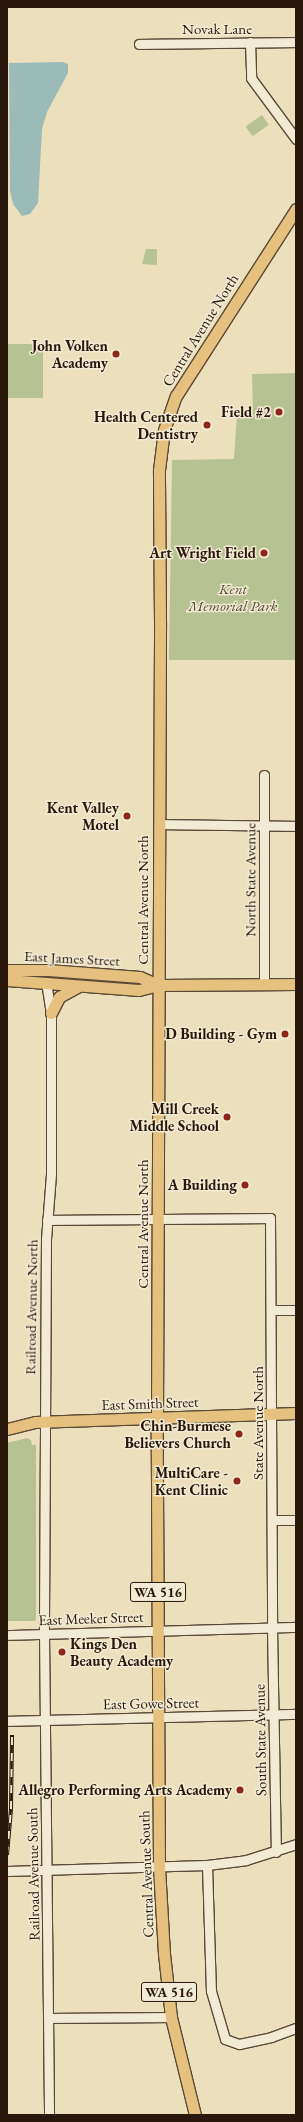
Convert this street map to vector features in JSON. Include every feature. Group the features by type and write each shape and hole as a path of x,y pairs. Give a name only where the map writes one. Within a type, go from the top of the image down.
{"main road":[{"name":"Central Avenue North","path":"159,1629 157,1418 159,470 164,430 171,406 189,372 295,214"},
{"name":"East James Street","path":"7,970 48,970 140,977 158,984"},
{"name":"East James Street","path":"7,980 139,990 158,984 296,984"},
{"path":"51,1013 59,996 81,985"},
{"name":"East Smith Street","path":"7,1429 45,1422 296,1413"},
{"name":"Central Avenue South","path":"159,1629 159,1866 164,1954 171,2017 195,2115"}],"street":[{"path":"250,42 251,78 296,139"},
{"name":"Novak Lane","path":"139,44 296,42"},
{"name":"North State Avenue","path":"264,775 264,984"},
{"path":"159,824 296,826"},
{"name":"Railroad Avenue North","path":"44,1633 47,1220 51,1174 51,1013 46,982"},
{"name":"State Avenue North","path":"158,1219 270,1218 272,1310 272,1627"},
{"path":"47,1220 158,1219"},
{"path":"272,1310 296,1310"},
{"path":"272,1520 296,1520"},
{"name":"South State Avenue","path":"272,1627 276,1852"},
{"name":"East Meeker Street","path":"7,1635 159,1629 296,1627"},
{"name":"Railroad Avenue South","path":"44,1633 47,1720 46,1870 49,2115"},
{"name":"East Gowe Street","path":"7,1721 296,1714"},
{"path":"7,1871 207,1865 246,1860 276,1852 296,1844"},
{"path":"207,1865 211,1991 225,2039 239,2044 271,2037 296,2028"},
{"path":"49,2018 171,2017"}],"green space":[{"path":"262,115 269,125 252,136 246,126"},
{"path":"146,249 157,249 157,265 142,264"},
{"path":"7,344 43,344 43,398 7,398"},
{"name":"Kent Memorial Park","path":"296,373 296,660 169,660 172,460 234,459 237,413 253,413 252,374"},
{"path":"27,1438 31,1440 32,1445 36,1445 36,1618 35,1621 7,1621 7,1443"}],"water":[{"path":"63,62 68,64 68,73 47,112 42,129 38,203 30,214 22,216 13,204 10,191 9,63"}],"railway":[{"path":"7,1855 11,1809 12,1735"}],"place":[{"name":"John Volken Academy","path":"116,354"},
{"name":"Field #2","path":"279,412"},
{"name":"Health Centered Dentistry","path":"207,425"},
{"name":"Art Wright Field","path":"264,553"},
{"name":"Kent Valley Motel","path":"127,816"},
{"name":"D Building - Gym","path":"285,1034"},
{"name":"Mill Creek Middle School","path":"227,1117"},
{"name":"A Building","path":"245,1185"},
{"name":"Chin-Burmese Believers Church","path":"239,1434"},
{"name":"MultiCare - Kent Clinic","path":"237,1481"},
{"name":"Kings Den Beauty Academy","path":"62,1652"},
{"name":"Allegro Performing Arts Academy","path":"240,1790"}]}
